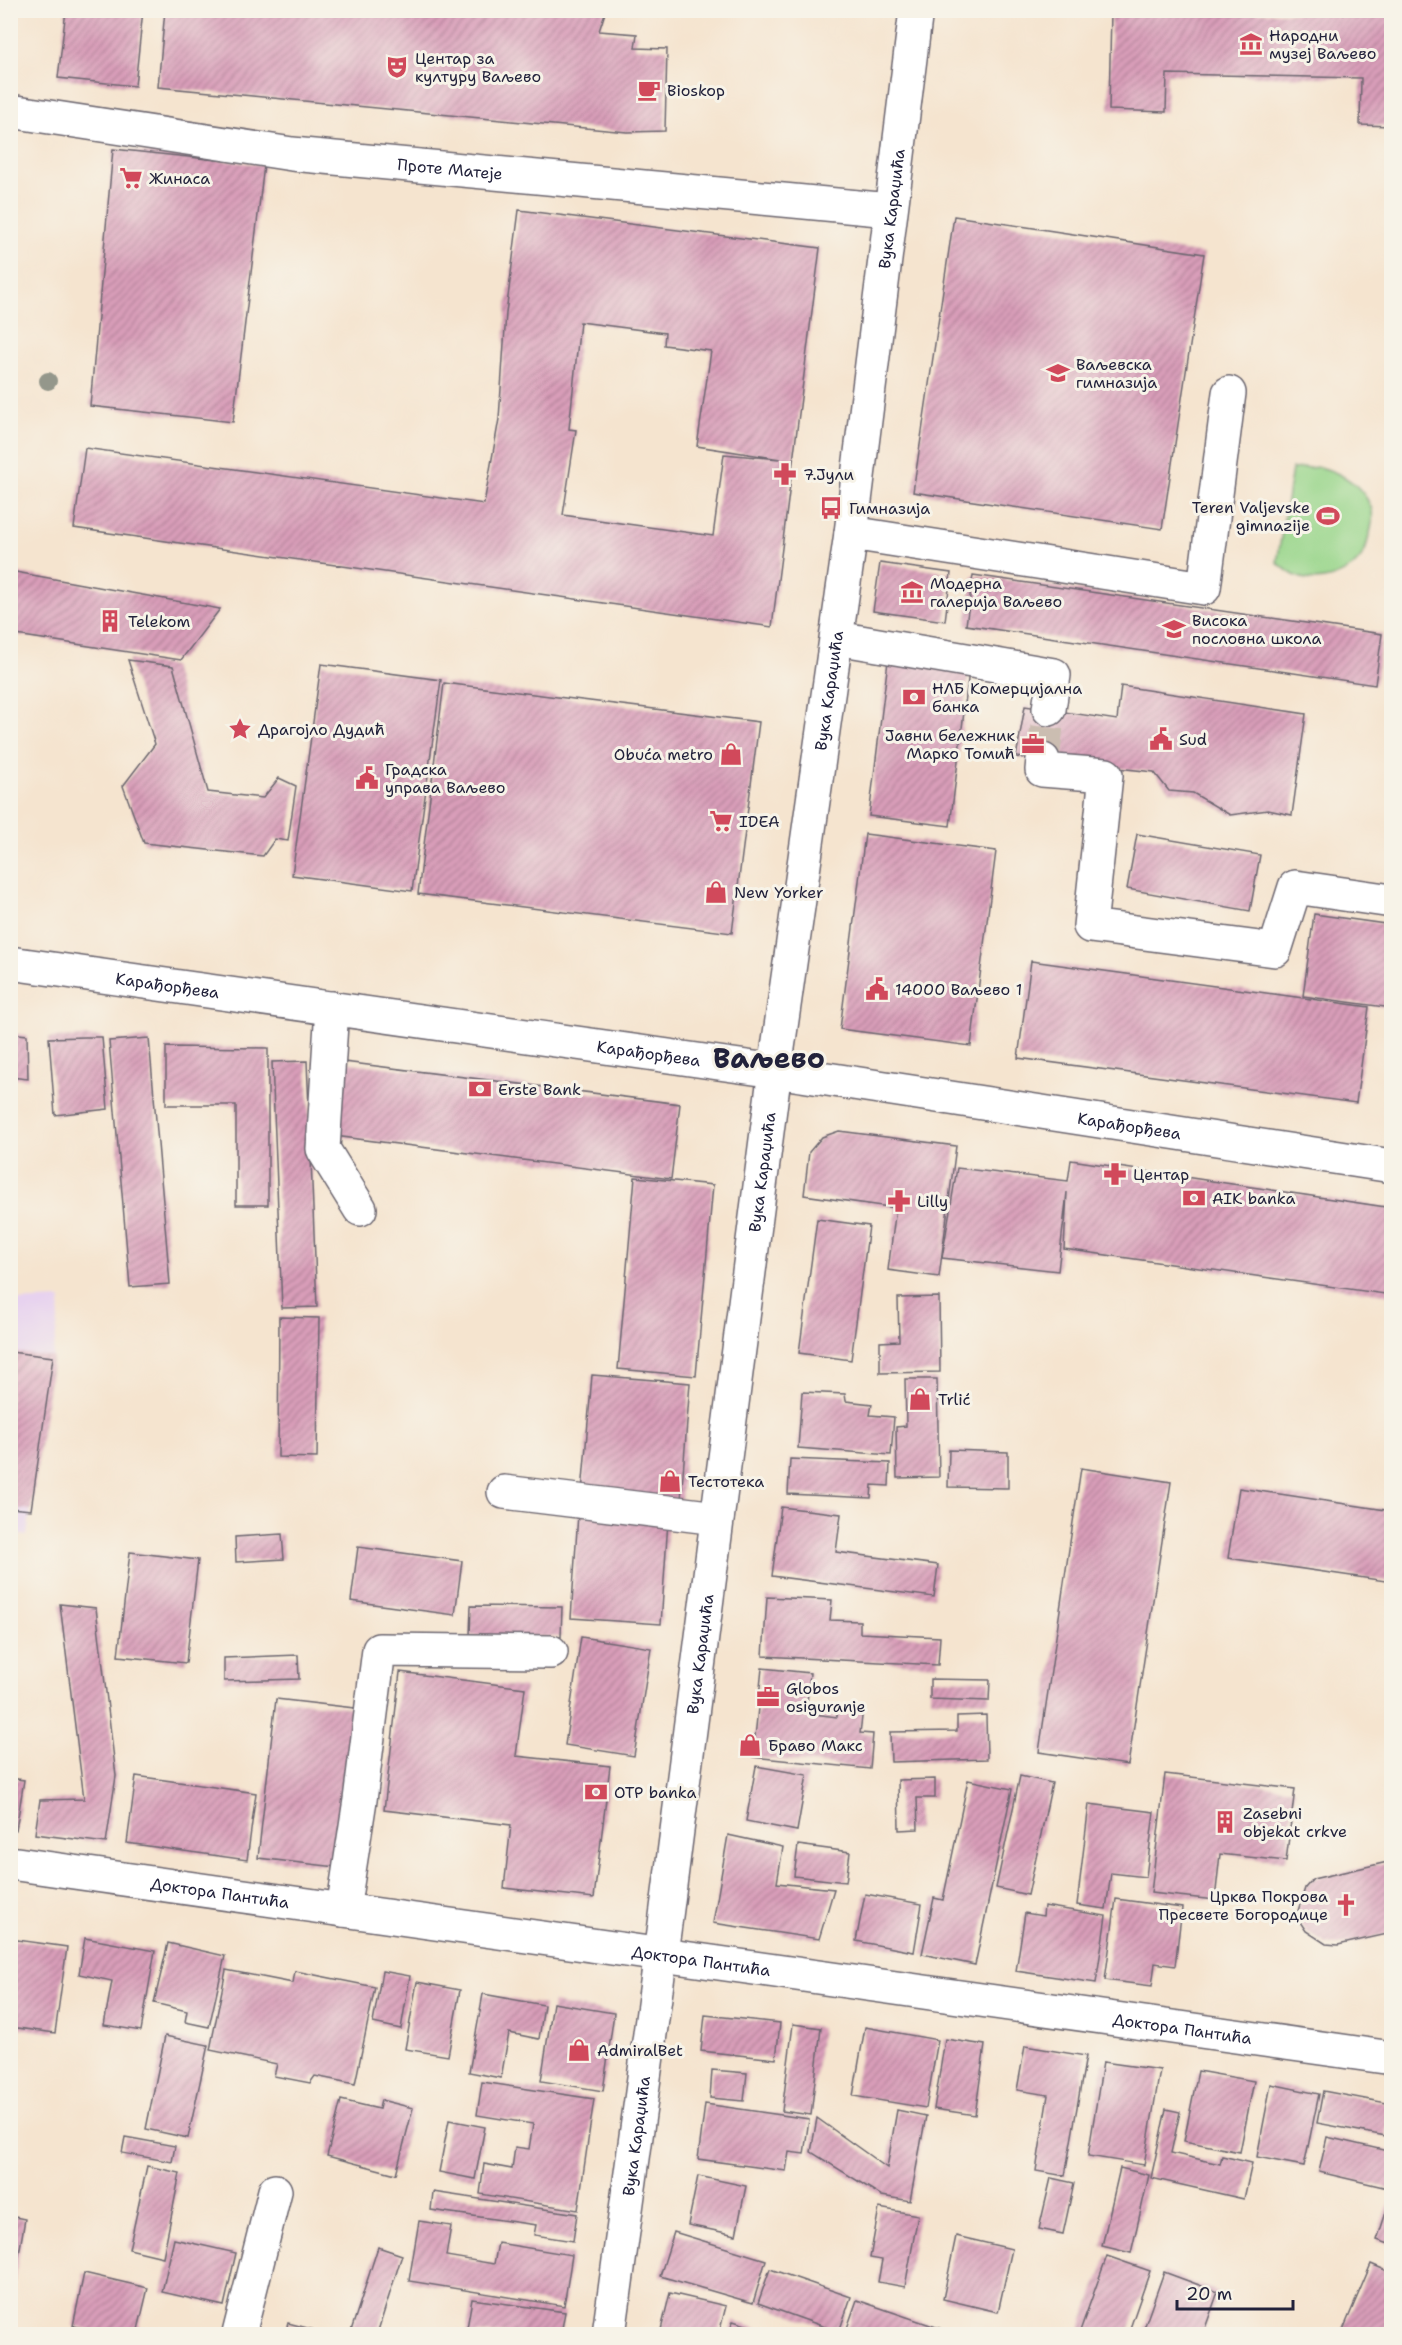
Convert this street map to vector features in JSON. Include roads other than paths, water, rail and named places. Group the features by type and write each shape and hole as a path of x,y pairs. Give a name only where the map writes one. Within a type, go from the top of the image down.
{"street":[{"name":"Вука Караџића","path":"609,2334 661,1955 775,1071 852,533 916,10"},
{"name":"Проте Матеје","path":"10,111 292,154 890,210"},
{"path":"852,533 1204,588 1229,393"},
{"path":"837,638 1054,675 1048,709"},
{"path":"1043,760 1042,770 1106,775 1090,926 1275,950 1295,887 1392,901"},
{"name":"Карађорђева","path":"10,963 775,1071 1392,1166"},
{"path":"332,1008 323,1149 360,1209"},
{"path":"504,1492 717,1518"},
{"path":"343,1910 379,1650 551,1652"},
{"name":"Доктора Пантића","path":"10,1863 1392,2058"},
{"path":"239,2334 275,2191"}],"tunnel":[{"path":"1043,760 1049,709"}],"place":[{"name":"Народни музеј Ваљево","path":"1251,44"},
{"name":"Центар за културу Ваљево","path":"397,67"},
{"name":"Bioskop","path":"649,90"},
{"name":"Жинаса","path":"131,178"},
{"name":"Ваљевска гимназија","path":"1058,373"},
{"name":"7.Јули","path":"785,474"},
{"name":"Гимназија","path":"831,508"},
{"name":"Teren Valjevske gimnazije","path":"1328,516"},
{"name":"Модерна галерија Ваљево","path":"912,592"},
{"name":"Telekom","path":"110,621"},
{"name":"Висока пословна школа","path":"1174,629"},
{"name":"НЛБ Комерцијална банка","path":"914,697"},
{"name":"Драгојло Дудић","path":"240,729"},
{"name":"Sud","path":"1161,739"},
{"name":"Јавни бележник Марко Томић","path":"1033,744"},
{"name":"Obuća metro","path":"731,754"},
{"name":"Градска управа Ваљево","path":"367,778"},
{"name":"IDEA","path":"721,821"},
{"name":"New Yorker","path":"716,892"},
{"name":"14000 Ваљево 1","path":"877,989"},
{"name":"Erste Bank","path":"480,1089"},
{"name":"Центар","path":"1115,1174"},
{"name":"AIK banka","path":"1194,1198"},
{"name":"Lilly","path":"899,1201"},
{"name":"Trlić","path":"920,1399"},
{"name":"Тестотека","path":"670,1481"},
{"name":"Globos osiguranje","path":"768,1697"},
{"name":"Браво Макс","path":"750,1745"},
{"name":"OTP banka","path":"596,1792"},
{"name":"Zasebni objekat crkve","path":"1225,1822"},
{"name":"Црква Покрова Пресвете Богородице","path":"1346,1905"},
{"name":"AdmiralBet","path":"579,2050"}],"district":[{"name":"Ваљево","path":"769,1058"}]}
